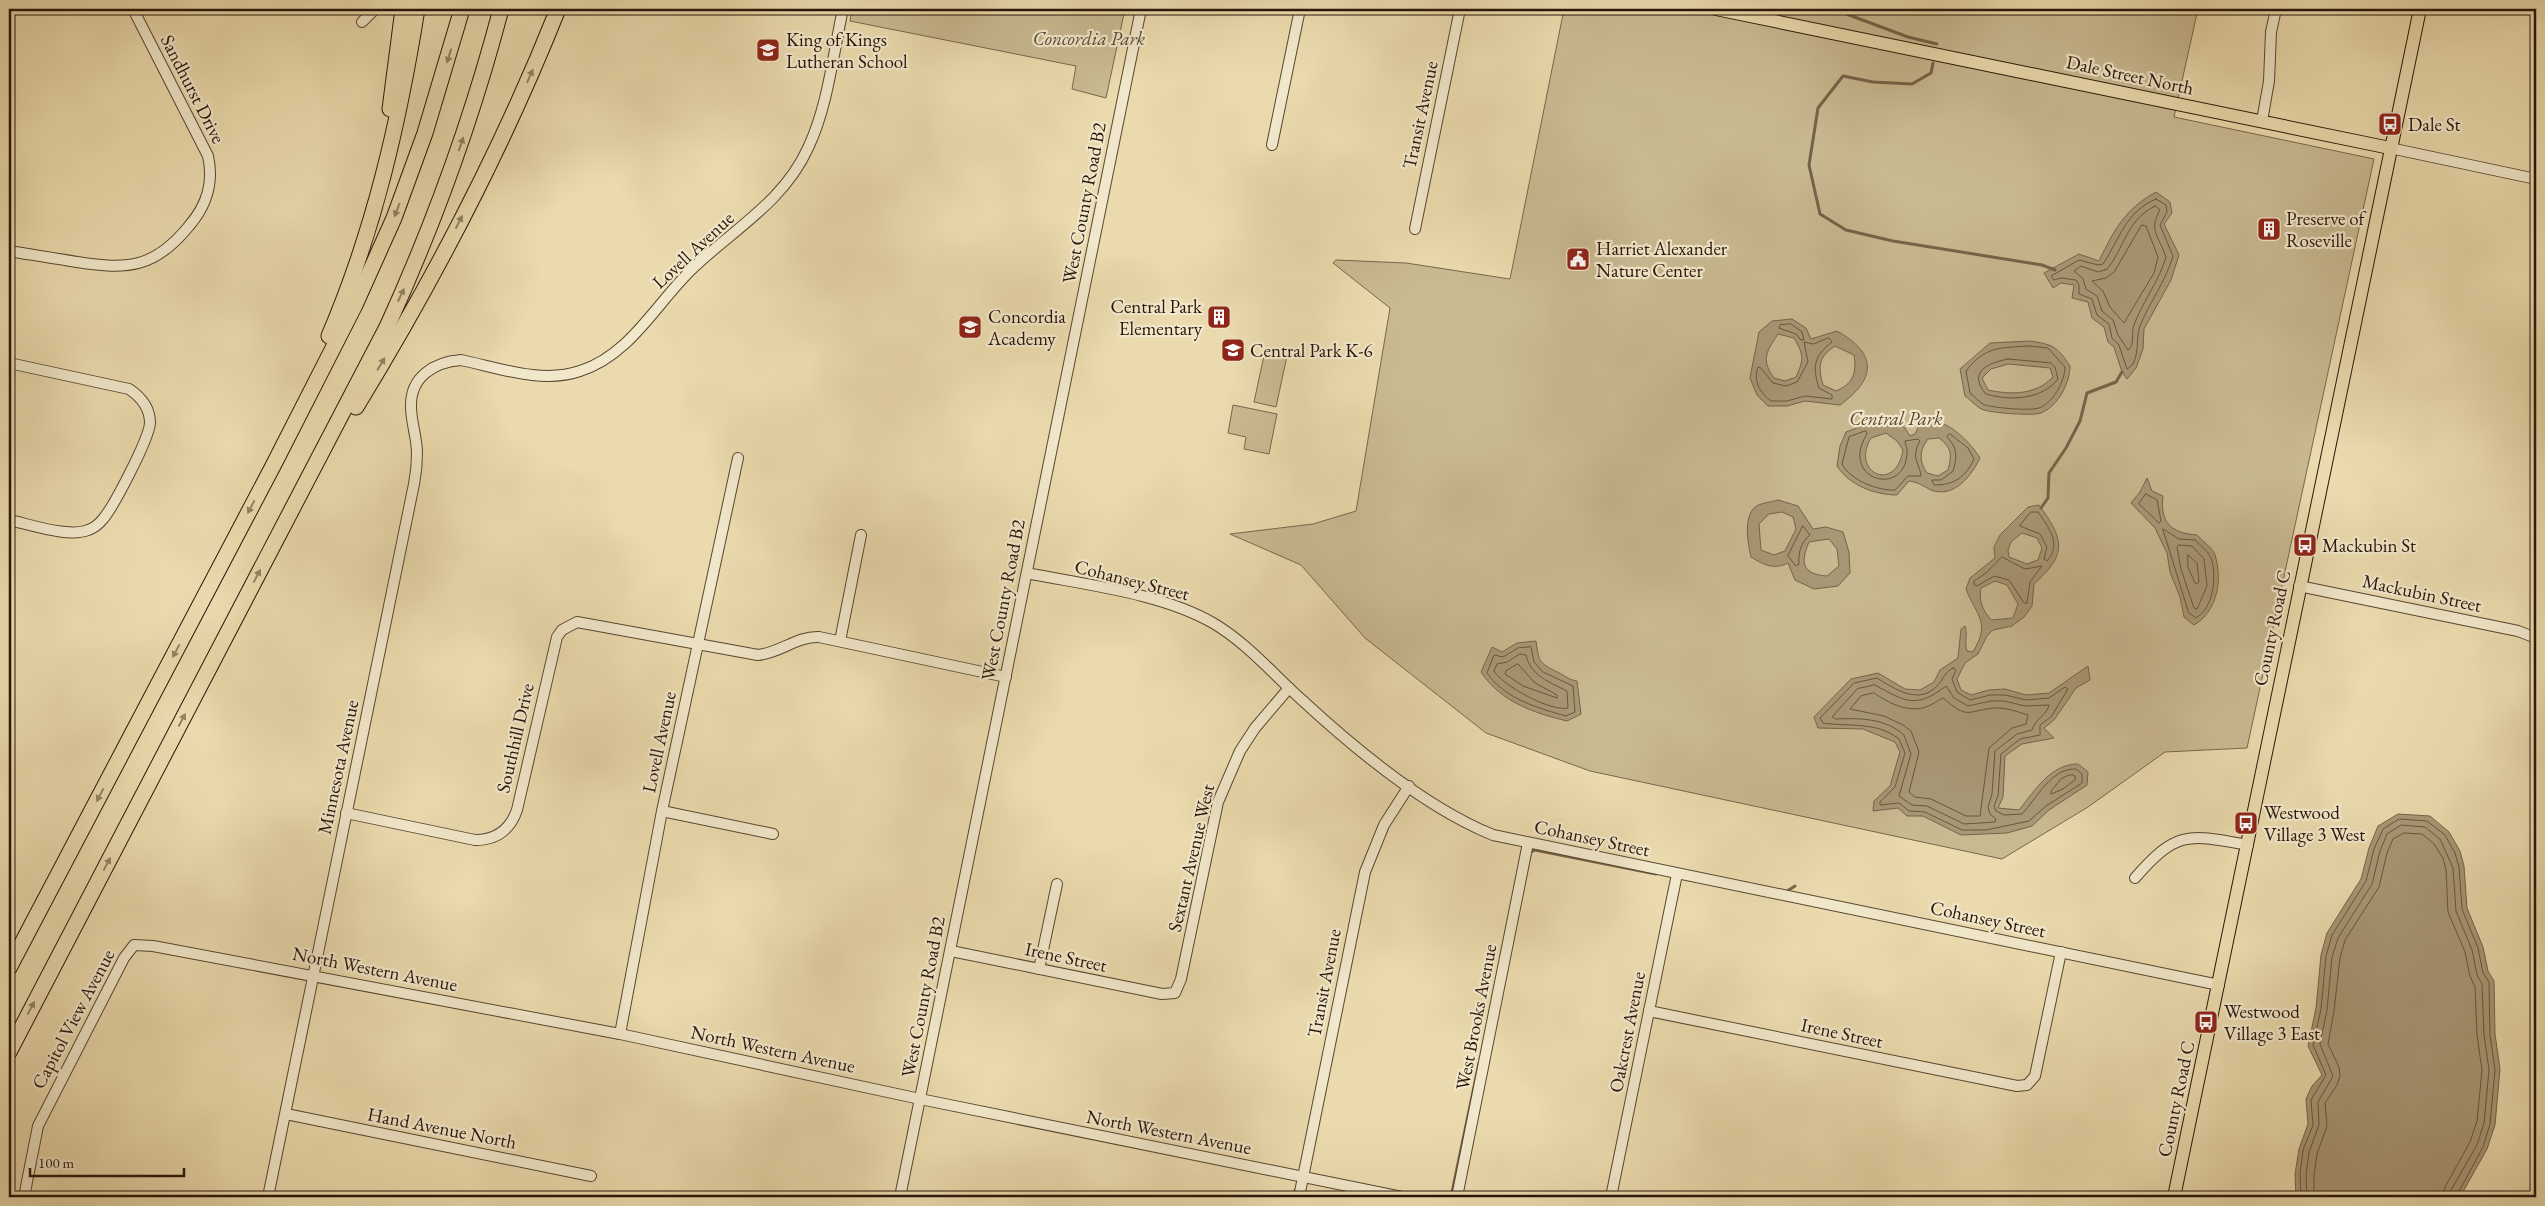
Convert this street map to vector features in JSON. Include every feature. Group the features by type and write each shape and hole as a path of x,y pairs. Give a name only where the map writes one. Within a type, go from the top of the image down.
{"highway":[{"path":"384,166 403,9"},
{"path":"274,464 346,296 372,222 384,166 399,113 417,9"},
{"path":"9,968 355,306 394,218 426,133 462,9"},
{"path":"9,1052 387,327 427,236 461,145 501,9"},
{"path":"308,479 364,392 428,282 514,111 558,9"}],"main road":[{"name":"Dale Street North","path":"1716,9 2390,148"},
{"name":"County Road C","path":"2174,1197 2420,9"}],"street":[{"name":"Sandhurst Drive","path":"9,252 105,266 134,265 147,261 171,247 198,216 205,204 211,181 208,156 133,9"},
{"path":"362,22 375,9"},
{"name":"Lovell Avenue","path":"449,361 461,360 529,375 560,375 592,367 617,351 691,269 755,216 793,175 816,128 843,9"},
{"name":"West County Road B2","path":"900,1197 1141,9"},
{"path":"1272,145 1300,9"},
{"name":"Transit Avenue","path":"1415,229 1460,9"},
{"path":"2262,121 2269,81 2271,32 2276,9"},
{"name":"Dale Street North","path":"2390,148 2536,179"},
{"name":"Minnesota Avenue","path":"268,1197 414,484 417,453 411,408 412,397 416,385 431,367 449,361"},
{"path":"9,363 129,389 144,402 148,411 149,432 103,520 96,526 78,532 9,520"},
{"name":"Lovell Avenue","path":"620,1034 662,811 738,458"},
{"path":"840,641 861,534"},
{"name":"Cohansey Street","path":"1027,573 1150,598 1194,613 1232,636 1352,743 1409,786 1451,815 1493,835 2219,985"},
{"name":"Mackubin Street","path":"2300,586 2518,631 2536,638"},
{"name":"Southhill Drive","path":"346,813 475,840 494,837 502,833 514,818 554,644 562,630 569,625 584,622 698,645"},
{"path":"698,645 758,655 783,648 809,636 1006,676"},
{"name":"Sextant Avenue West","path":"1175,993 1181,979 1212,829 1225,785 1240,751 1255,728 1289,688"},
{"name":"Transit Avenue","path":"1299,1197 1365,872 1384,825 1409,786"},
{"path":"662,811 773,834"},
{"path":"2135,878 2161,850 2182,840 2206,837 2248,845"},
{"name":"West Brooks Avenue","path":"1457,1197 1528,843"},
{"name":"Oakcrest Avenue","path":"1611,1197 1677,874"},
{"path":"1039,969 1057,884"},
{"name":"North Western Avenue","path":"134,945 153,946 314,975 620,1034 920,1099 1402,1197"},
{"name":"Capitol View Avenue","path":"24,1197 38,1126 124,958 134,945"},
{"name":"Irene Street","path":"950,950 1162,994 1175,993"},
{"name":"Irene Street","path":"1649,1011 2017,1086 2028,1085 2035,1076 2061,952"},
{"name":"Hand Avenue North","path":"286,1114 591,1176"}],"green space":[{"name":"Concordia Park","path":"852,9 1125,9 1106,98 1072,89 1076,66 850,21"},
{"name":"Central Park","path":"1564,9 2198,9 2174,117 2374,159 2247,748 2165,752 2088,807 2002,859 1590,771 1486,733 1365,638 1301,565 1230,534 1313,524 1356,511 1390,308 1333,263 1336,260 1406,263 1510,279"},
{"path":"1265,351 1287,356 1276,407 1254,402"},
{"path":"1233,405 1277,414 1269,454 1244,449 1246,437 1228,433"}],"water":[{"path":"2156,192 2170,202 2172,213 2164,224 2179,255 2171,280 2144,329 2143,349 2136,368 2127,379 2122,372 2114,347 2108,342 2104,327 2092,318 2088,302 2072,298 2074,285 2061,283 2053,288 2044,273 2079,254 2099,261 2115,230 2128,213"},
{"path":"1792,319 1806,328 1811,339 1837,331 1850,340 1860,349 1867,367 1866,376 1860,386 1840,405 1805,401 1787,406 1768,406 1757,395 1750,378 1759,332 1772,321","holes":["1778,334 1794,338 1802,357 1796,377 1785,381 1774,378 1766,361 1770,346","1835,346 1854,355 1855,361 1854,372 1850,381 1836,391 1823,385 1820,373 1822,358"]},
{"path":"2029,341 2043,343 2057,350 2070,366 2068,380 2058,400 2047,410 2036,414 1989,411 1976,406 1965,396 1960,369 1990,343","holes":["2008,364 2050,368 2053,377 2039,387 2023,392 2005,393 1988,390 1982,378 1991,369"]},
{"path":"1892,419 1905,428 1910,436 1915,434 1919,426 1933,422 1941,423 1955,430 1980,458 1961,484 1947,491 1931,490 1918,483 1909,481 1897,495 1872,491 1848,479 1837,466 1840,446 1846,432 1870,423","holes":["1886,433 1897,441 1903,450 1899,464 1892,472 1884,475 1876,474 1870,469 1866,461 1866,450 1871,438","1939,438 1949,449 1950,460 1948,470 1938,476 1927,473 1921,456 1928,439"]},
{"path":"2147,478 2152,491 2163,496 2163,513 2169,525 2180,532 2197,535 2210,547 2215,555 2218,585 2213,604 2202,619 2194,625 2184,617 2180,597 2170,572 2167,553 2155,528 2131,503 2140,492"},
{"path":"1778,500 1798,506 1813,529 1826,527 1843,532 1849,552 1850,573 1838,586 1814,589 1795,580 1788,563 1769,566 1751,557 1747,531 1751,512 1757,506","holes":["1782,512 1793,517 1796,529 1785,551 1774,555 1761,550 1759,524 1769,514","1829,539 1837,549 1839,566 1827,576 1812,573 1805,566 1804,561 1809,542"]},
{"path":"2039,505 2054,527 2059,546 2057,555 2053,564 2034,584 2032,606 2024,617 2012,626 1993,630 1987,636 1978,654 1965,663 1957,679 1961,690 1971,695 1989,690 2005,689 2026,695 2049,693 2088,666 2090,680 2076,688 2054,720 2044,728 2054,738 2022,744 2005,756 2003,797 1998,808 2019,810 2044,780 2060,768 2068,765 2078,764 2088,772 2087,785 2049,810 2032,826 2007,833 1961,835 1923,816 1907,816 1898,808 1873,811 1874,801 1890,786 1900,752 1895,742 1863,729 1818,728 1814,717 1851,679 1878,673 1905,689 1920,690 1934,682 1940,670 1958,658 1961,629 1965,626 1967,651 1973,652 1982,626 1966,589 1970,578 1995,558 1994,547 2000,535 2028,507","holes":["2022,533 2037,538 2042,548 2038,560 2027,564 2009,557 2008,550 2011,542","1995,581 2007,585 2018,604 2013,618 1991,620 1983,609 1980,597 1981,588"]},
{"path":"1536,641 1538,654 1544,665 1577,681 1581,714 1567,721 1531,710 1508,699 1481,672 1492,647 1502,652 1517,643"},
{"path":"2398,814 2430,816 2449,832 2460,851 2464,866 2467,908 2483,947 2488,971 2494,981 2495,1034 2500,1069 2495,1125 2487,1149 2460,1197 2296,1197 2295,1174 2299,1149 2308,1124 2306,1099 2312,1086 2322,1075 2308,1046 2316,1008 2321,955 2327,933 2361,879 2369,848 2378,826"}],"waterway":[{"path":"1833,9 1908,37 1937,44"},
{"path":"1933,63 1931,73 1912,84 1873,82 1843,76 1818,108 1809,165 1820,214 1846,230 1893,241 2042,265 2055,270"},
{"path":"2041,508 2048,498 2049,473 2066,448 2080,421 2087,393 2116,382 2122,372"},
{"path":"1528,853 1535,850 1656,874"},
{"path":"1784,893 1795,886"},
{"path":"1451,1197 1479,1063"},
{"path":"1293,1197 1296,1189"},
{"path":"1369,1195 1377,1197"}],"place":[{"name":"King of Kings Lutheran School","path":"768,50"},
{"name":"Dale St","path":"2390,124"},
{"name":"Preserve of Roseville","path":"2269,229"},
{"name":"Harriet Alexander Nature Center","path":"1578,259"},
{"name":"Central Park Elementary","path":"1219,317"},
{"name":"Concordia Academy","path":"970,327"},
{"name":"Central Park K-6","path":"1233,350"},
{"name":"Mackubin St","path":"2305,545"},
{"name":"Westwood Village 3 West","path":"2246,823"},
{"name":"Westwood Village 3 East","path":"2206,1022"}]}
